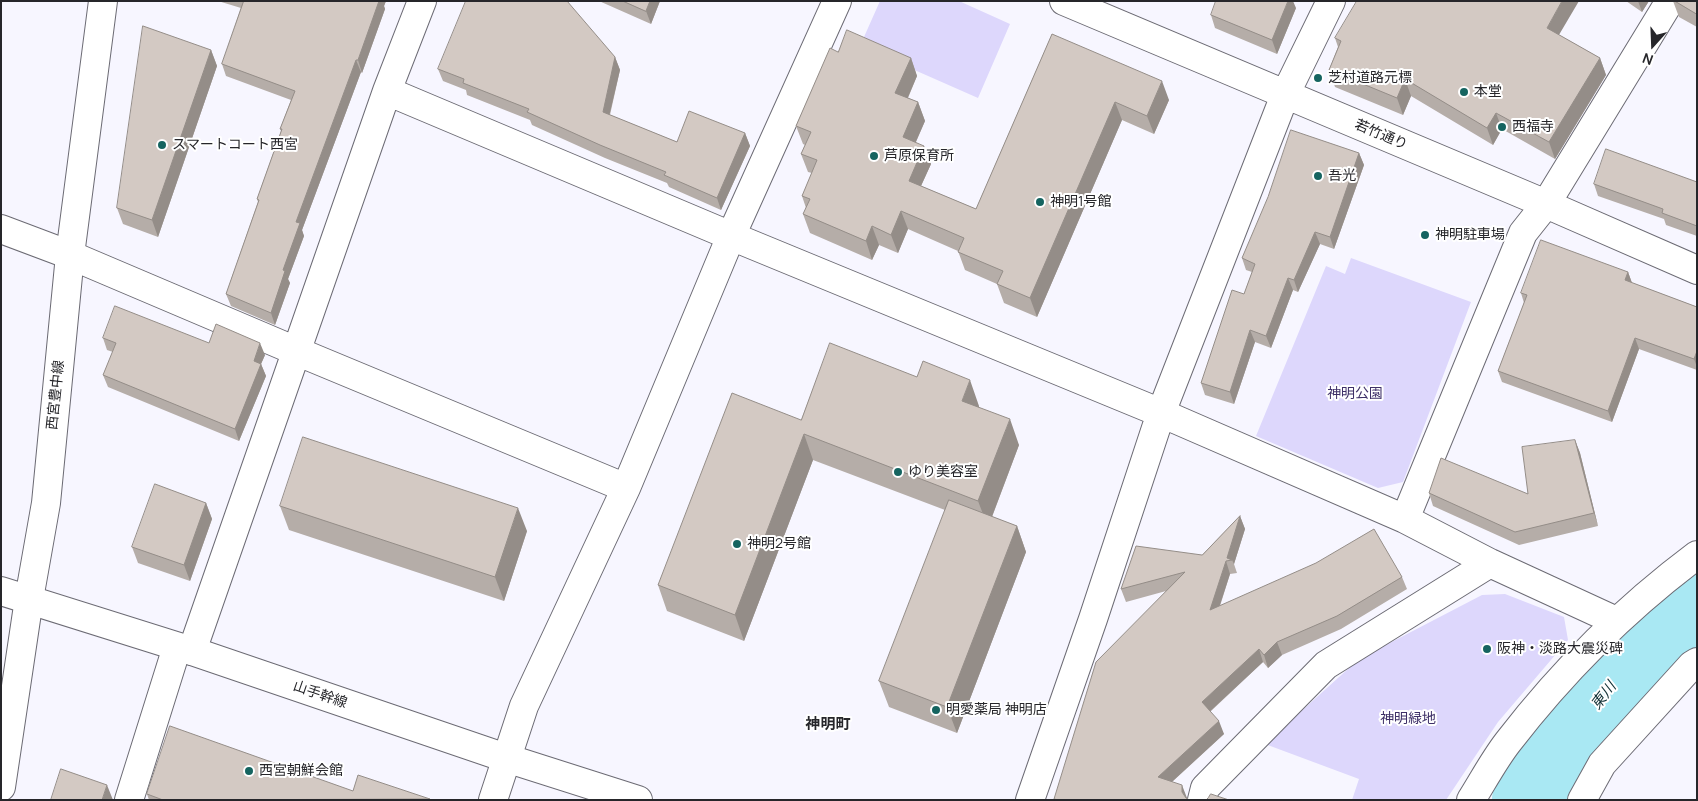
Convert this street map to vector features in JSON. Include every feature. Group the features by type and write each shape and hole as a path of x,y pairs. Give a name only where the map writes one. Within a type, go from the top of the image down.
{"street":[{"name":"西宮豊中線","path":"1,787 29,599 46,503 70,255 103,1"},
{"path":"129,800 296,351 386,91 422,1"},
{"path":"493,800 524,706 626,488 731,236 837,1"},
{"name":"若竹通り","path":"1064,1 1546,204 1697,270"},
{"path":"1030,800 1094,619 1162,413 1285,95 1331,1"},
{"path":"1405,519 1523,233 1546,204 1670,1"},
{"path":"386,91 731,236 1162,413 1405,519 1490,563 1616,621"},
{"path":"1,229 70,255 626,488"},
{"path":"1471,800 1508,743 1556,685 1616,621 1672,573 1697,555"},
{"path":"1202,800 1205,788 1326,665 1490,563"},
{"name":"山手幹線","path":"1,590 185,649 506,758 638,800"},
{"path":"1582,800 1602,764 1692,665 1697,662"}],"green space":[{"path":"880,1 959,1 1010,24 978,98 860,46"},
{"name":"神明公園","path":"1351,258 1471,302 1403,482 1378,488 1256,436 1326,266 1345,274"},
{"name":"神明緑地","path":"1505,594 1564,617 1568,640 1498,722 1446,800 1352,800 1359,779 1265,744 1359,659 1482,595"}],"building":[{"path":"244,1 379,1 296,222 300,223 283,270 285,271 271,313 226,294 259,200 257,199 282,129 280,129 295,91 222,64"},
{"path":"466,1 567,1 615,57 603,112 677,142 689,111 745,133 717,198 664,175 666,172 527,112 529,109 463,83 464,79 438,69"},
{"path":"623,1 650,1 646,11"},
{"path":"1216,1 1288,1 1272,40 1211,15"},
{"name":"西福寺","path":"1357,1 1562,1 1547,28 1600,58 1549,142 1496,113 1487,128 1405,79 1397,98 1329,70 1341,41 1335,38"},
{"path":"1675,1 1697,1 1697,14"},
{"name":"スマートコート西宮","path":"143,26 211,50 152,220 117,208"},
{"path":"847,30 911,58 895,93 918,102 903,137 924,146 909,181 976,209 1052,34 1162,81 1147,116 1115,102 1030,298 997,284 1003,271 958,252 964,238 901,211 891,235 872,226 866,241 803,214 810,199 802,196 817,160 801,154 811,132 796,126 830,48 838,52"},
{"path":"1291,130 1359,153 1330,237 1315,232 1294,280 1288,278 1266,336 1250,330 1230,392 1201,383 1232,290 1244,294 1255,264 1242,258 1268,197"},
{"path":"1606,149 1697,182 1697,226 1662,213 1663,209 1594,184"},
{"path":"1541,240 1628,272 1625,280 1697,307 1697,351 1694,359 1635,338 1608,411 1498,371 1527,295 1521,293"},
{"path":"115,306 209,343 216,324 260,343 254,361 261,364 235,429 103,375 116,343 103,338"},
{"path":"830,343 917,377 923,361 970,380 962,401 1010,419 978,501 804,434 735,615 658,585 732,393 801,420"},
{"path":"303,437 518,508 495,577 280,506"},
{"path":"1575,440 1594,513 1515,532 1429,493 1441,458 1528,494 1522,447"},
{"path":"155,484 206,503 184,565 132,547"},
{"path":"949,500 1017,526 947,707 879,681"},
{"path":"1240,516 1227,558 1232,560 1226,561 1210,610 1316,563 1374,529 1402,577 1337,616 1277,642 1264,655 1259,649 1202,702 1219,721 1158,777 1182,785 1182,792 1189,800 1054,799 1096,662 1185,572 1121,589 1136,546 1202,555"},
{"path":"170,726 353,791 358,775 430,799 163,800 147,794"},
{"path":"61,769 107,785 102,800 51,800"},
{"path":"1211,794 1229,800 1206,800"}],"waterway":[{"name":"東川","path":"1529,800 1549,765 1641,648 1697,610"}],"place":[{"name":"芝村道路元標","path":"1318,78"},
{"name":"本堂","path":"1464,92"},
{"name":"西福寺","path":"1502,127"},
{"name":"スマートコート西宮","path":"162,145"},
{"name":"芦原保育所","path":"874,156"},
{"name":"吾光","path":"1318,176"},
{"name":"神明1号館","path":"1040,202"},
{"name":"神明駐車場","path":"1425,235"},
{"name":"ゆり美容室","path":"898,472"},
{"name":"神明2号館","path":"737,544"},
{"name":"阪神・淡路大震災碑","path":"1487,649"},
{"name":"明愛薬局 神明店","path":"936,710"},
{"name":"西宮朝鮮会館","path":"249,771"}],"district":[{"name":"神明町","path":"828,725"}]}
